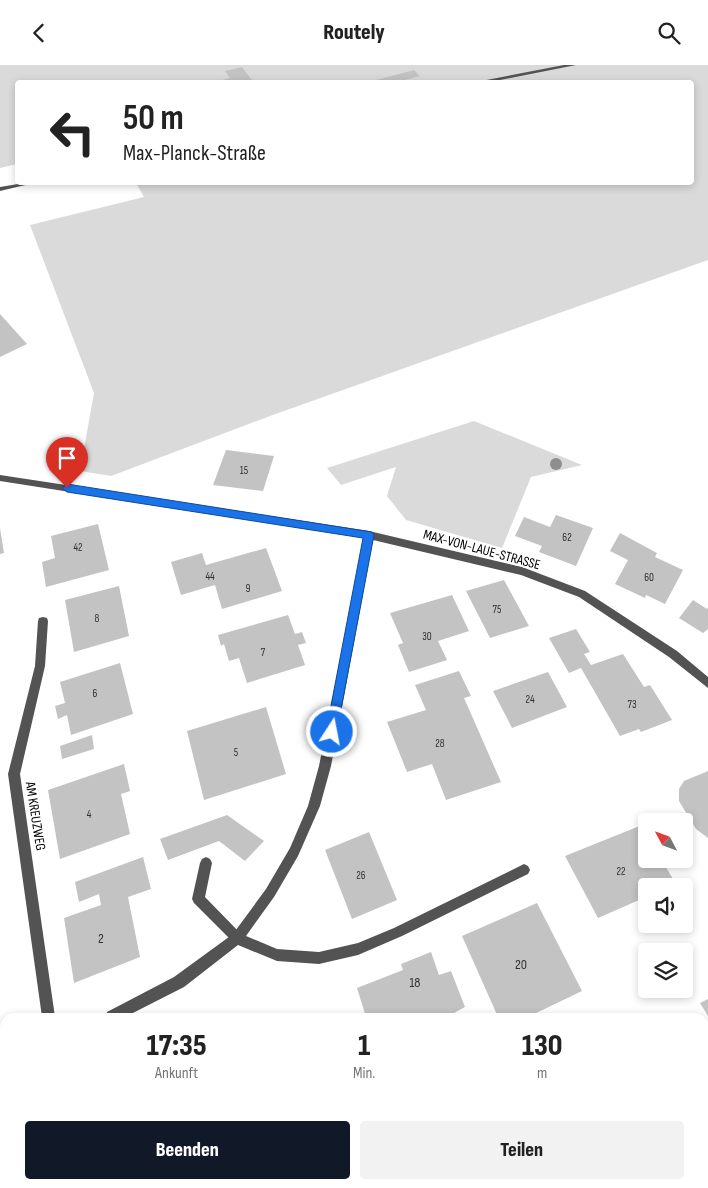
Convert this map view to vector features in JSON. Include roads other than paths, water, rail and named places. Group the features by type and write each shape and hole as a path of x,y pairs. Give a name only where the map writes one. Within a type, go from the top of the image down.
{"street":[{"path":"490,80 573,65"},
{"path":"0,189 20,185"},
{"name":"MAX-VON-LAUE-STRASSE","path":"0,478 369,535 522,571 582,594 673,654 708,683"},
{"path":"120,1013 179,982 238,938 270,893 294,852 314,806 325,767 369,535"},
{"name":"AM KREUZWEG","path":"43,621 40,666 14,773 49,1013"},
{"path":"206,863 198,899 238,938 277,955 319,958 358,949 398,933 524,870"}]}
